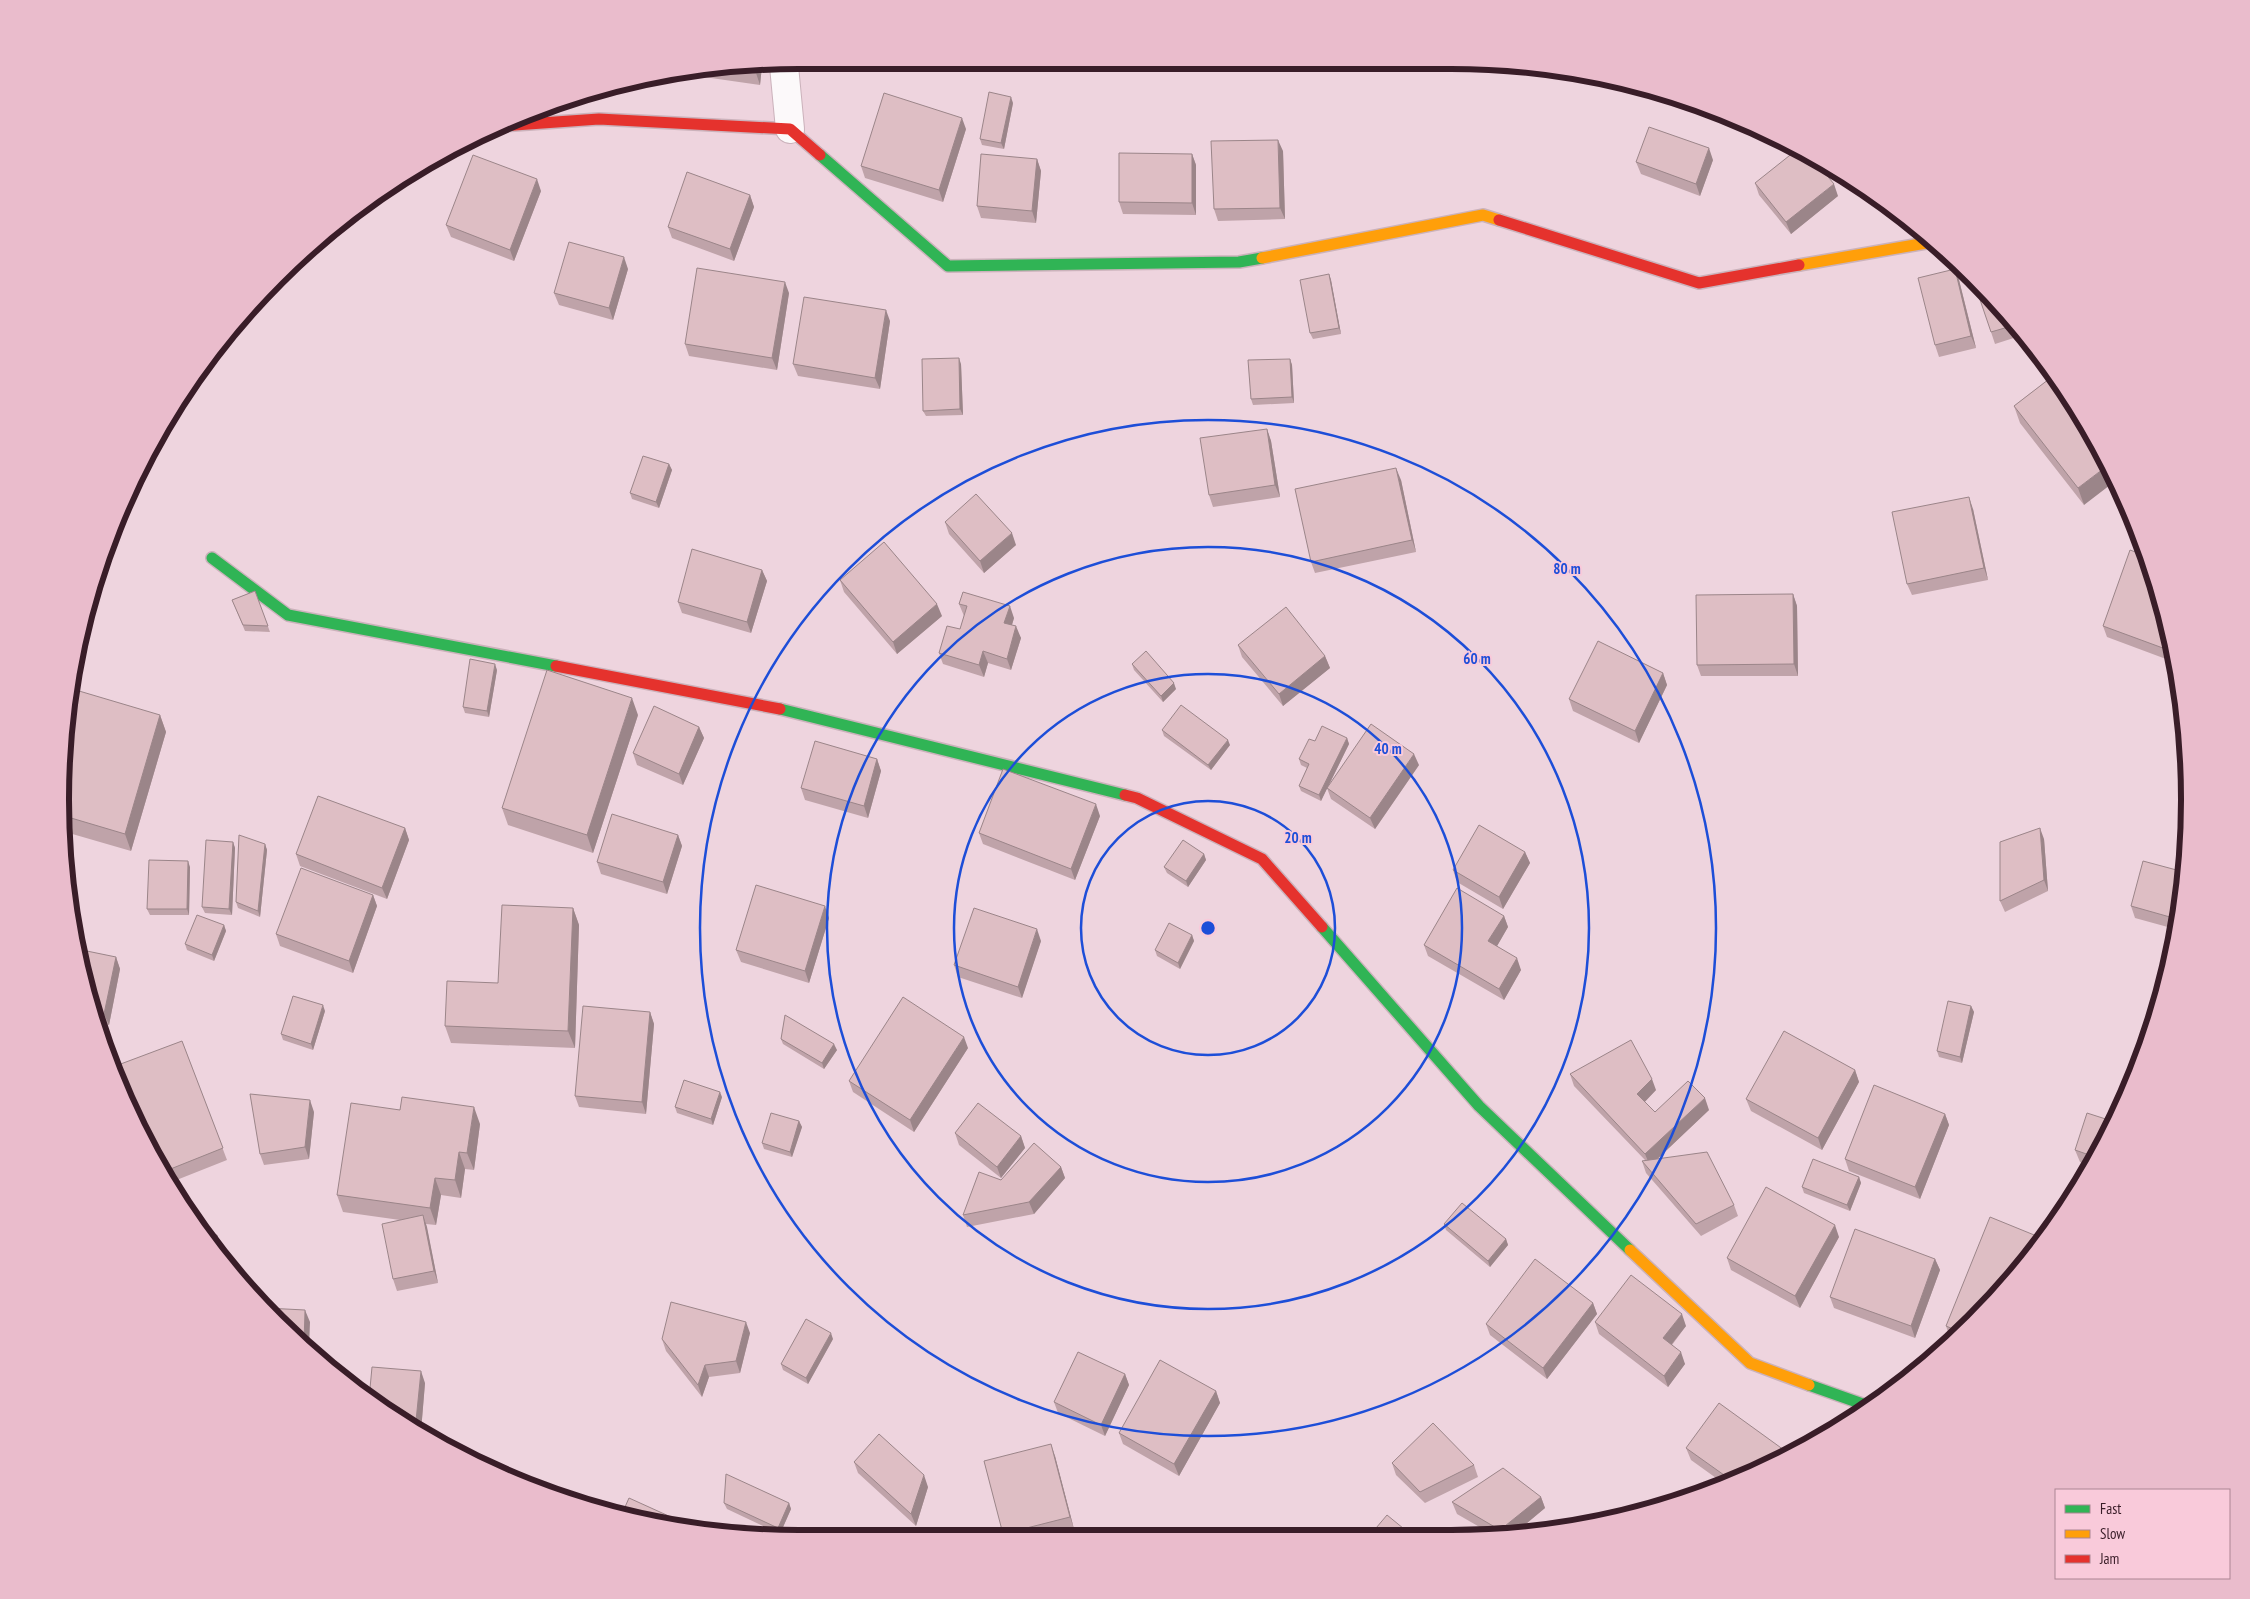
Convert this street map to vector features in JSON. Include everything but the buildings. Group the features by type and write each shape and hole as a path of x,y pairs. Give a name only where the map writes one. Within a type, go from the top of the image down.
{"street":[{"path":"784,69 790,129"},
{"path":"519,124 599,118 790,129 948,266 1239,262 1483,214 1699,283 1924,243"},
{"path":"212,558 288,615 795,712 919,743 1138,798 1262,859 1479,1106 1750,1363 1861,1403"}],"traffic: fast":[{"path":"820,155 948,266 1239,262 1262,258"},
{"path":"212,558 288,615 556,666"},
{"path":"780,709 1125,795"},
{"path":"1322,927 1479,1106 1630,1250"},
{"path":"1809,1385 1861,1403"}],"traffic: slow":[{"path":"1262,258 1483,215 1499,220"},
{"path":"1799,265 1924,243"},
{"path":"1630,1250 1750,1363 1809,1385"}],"traffic: jam":[{"path":"519,125 599,119 790,129 820,155"},
{"path":"1499,220 1699,283 1799,265"},
{"path":"556,666 780,709"},
{"path":"1125,795 1137,798 1262,859 1322,927"}]}
